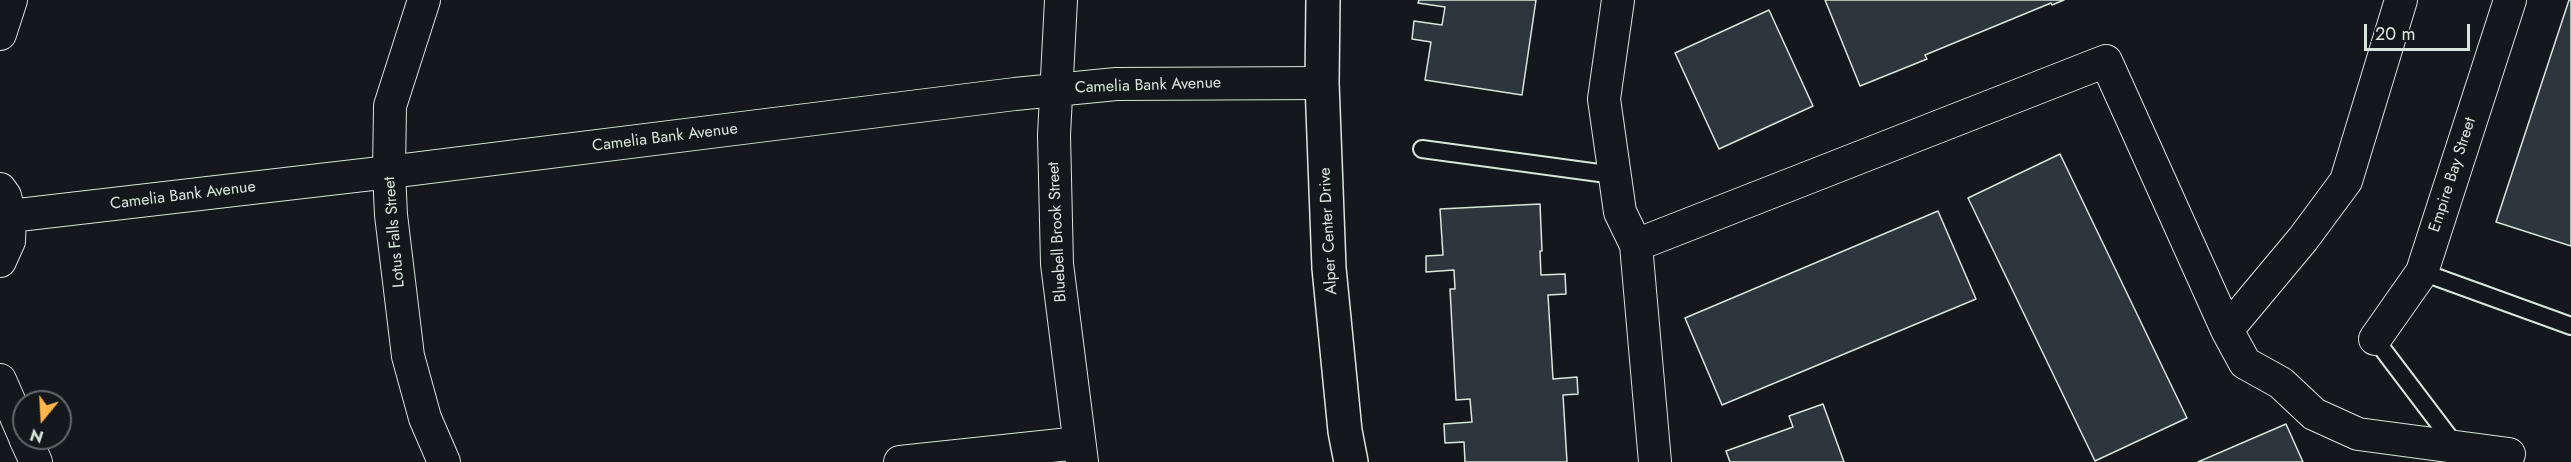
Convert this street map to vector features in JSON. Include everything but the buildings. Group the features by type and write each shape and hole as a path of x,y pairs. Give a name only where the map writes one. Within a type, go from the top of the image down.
{"street":[{"path":"0,34 11,0"},
{"name":"Lotus Falls Street","path":"424,0 390,106 389,172 391,215 408,356 425,418 444,462"},
{"name":"Bluebell Brook Street","path":"1061,0 1054,135 1057,264 1081,452"},
{"name":"Alper Center Drive","path":"1323,0 1323,83 1329,268 1345,431 1351,462"},
{"path":"1618,0 1604,99 1620,212 1636,245 1655,462"},
{"path":"2227,330 2302,239 2346,181 2401,0"},
{"name":"Empire Bay Street","path":"2375,339 2421,272 2510,0"},
{"path":"1636,245 2106,61 2227,330 2246,363 2282,383 2314,414 2358,434 2509,454 2502,462"},
{"name":"Camelia Bank Avenue","path":"5,203 389,172 1116,84 1323,83"},
{"path":"0,261 9,241 5,203"},
{"path":"0,380 12,407"},
{"path":"900,462 1081,452"}],"lane":[{"path":"1422,149 1614,175"},
{"path":"2421,272 2571,326"},
{"path":"2375,339 2457,448"}]}
